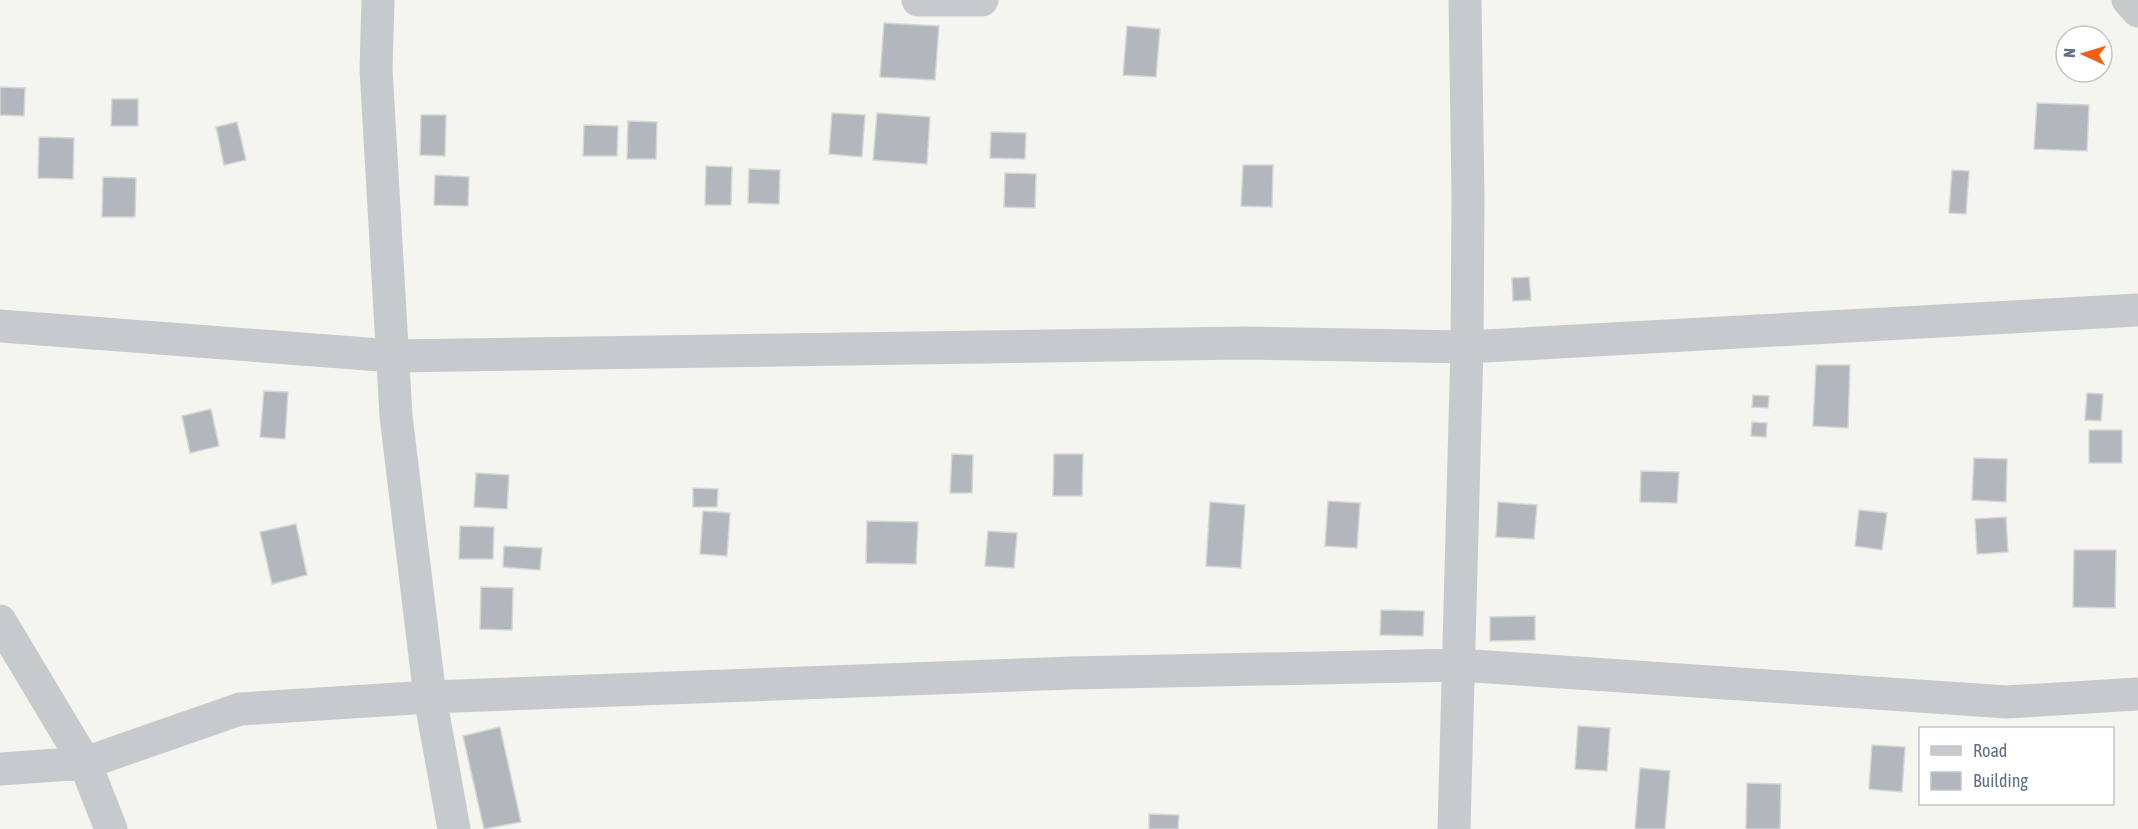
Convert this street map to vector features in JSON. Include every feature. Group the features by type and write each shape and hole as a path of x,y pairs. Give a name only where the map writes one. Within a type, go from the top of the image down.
{"street":[{"path":"378,0 376,69 396,416 430,698 454,829"},
{"path":"918,0 982,0"},
{"path":"1454,829 1467,347 1468,196 1465,0"},
{"path":"2128,0 2138,10"},
{"path":"0,326 393,356 1244,343 1467,347 2138,310"},
{"path":"0,621 85,763 111,829"},
{"path":"0,769 85,763 240,709 430,698 1071,673 1459,664 2007,702 2138,694"}],"building":[{"path":"884,23 939,26 935,80 880,77"},
{"path":"1127,26 1160,29 1156,77 1123,75"},
{"path":"0,87 25,88 24,116 0,115"},
{"path":"112,99 138,99 138,126 111,126"},
{"path":"2037,103 2089,105 2087,151 2034,149"},
{"path":"832,113 865,115 862,157 829,154"},
{"path":"877,113 930,117 927,164 873,160"},
{"path":"421,115 446,115 445,156 420,155"},
{"path":"628,121 657,122 656,159 627,159"},
{"path":"237,122 246,160 224,165 216,127"},
{"path":"584,125 618,126 617,156 583,156"},
{"path":"991,132 1026,133 1025,159 990,158"},
{"path":"39,137 74,138 73,179 38,178"},
{"path":"1243,165 1273,165 1272,207 1241,206"},
{"path":"706,166 732,167 731,205 705,205"},
{"path":"749,169 780,170 779,204 748,203"},
{"path":"1952,170 1969,171 1966,214 1949,213"},
{"path":"1005,173 1036,174 1035,208 1004,207"},
{"path":"435,175 469,177 468,206 434,205"},
{"path":"103,177 136,178 135,217 102,217"},
{"path":"1529,277 1531,300 1513,301 1512,278"},
{"path":"1816,365 1850,365 1848,428 1813,426"},
{"path":"264,391 288,392 285,439 260,437"},
{"path":"2087,393 2103,394 2101,421 2085,420"},
{"path":"1753,395 1769,396 1768,408 1752,407"},
{"path":"211,409 219,446 190,453 182,416"},
{"path":"1752,422 1767,423 1766,437 1751,436"},
{"path":"2089,430 2122,430 2122,463 2089,463"},
{"path":"952,454 973,455 972,493 950,493"},
{"path":"1054,454 1083,454 1082,496 1053,496"},
{"path":"1974,458 2007,459 2006,502 1972,500"},
{"path":"1641,471 1679,472 1677,503 1640,502"},
{"path":"476,473 509,475 507,509 474,507"},
{"path":"693,488 718,489 717,507 693,507"},
{"path":"1328,501 1360,503 1357,548 1325,546"},
{"path":"1210,502 1245,505 1241,568 1206,566"},
{"path":"1498,502 1537,505 1534,539 1496,537"},
{"path":"1859,510 1887,513 1882,550 1855,546"},
{"path":"703,511 730,513 727,556 700,554"},
{"path":"2006,517 2008,552 1977,554 1975,519"},
{"path":"867,521 918,522 916,564 866,563"},
{"path":"296,524 307,575 272,584 260,532"},
{"path":"460,526 494,527 493,559 459,559"},
{"path":"988,531 1017,533 1014,568 985,566"},
{"path":"504,546 542,548 540,570 503,567"},
{"path":"2074,550 2116,550 2115,608 2073,607"},
{"path":"481,587 513,588 512,630 480,629"},
{"path":"1381,610 1424,611 1423,636 1380,635"},
{"path":"1535,616 1535,640 1490,641 1490,617"},
{"path":"1578,726 1610,728 1607,771 1575,769"},
{"path":"500,727 521,822 484,829 463,736"},
{"path":"1872,745 1905,747 1902,792 1869,789"},
{"path":"1640,768 1670,771 1665,829 1635,829"},
{"path":"1747,783 1781,784 1780,829 1746,829"},
{"path":"1149,814 1179,815 1178,829 1149,829"}]}
